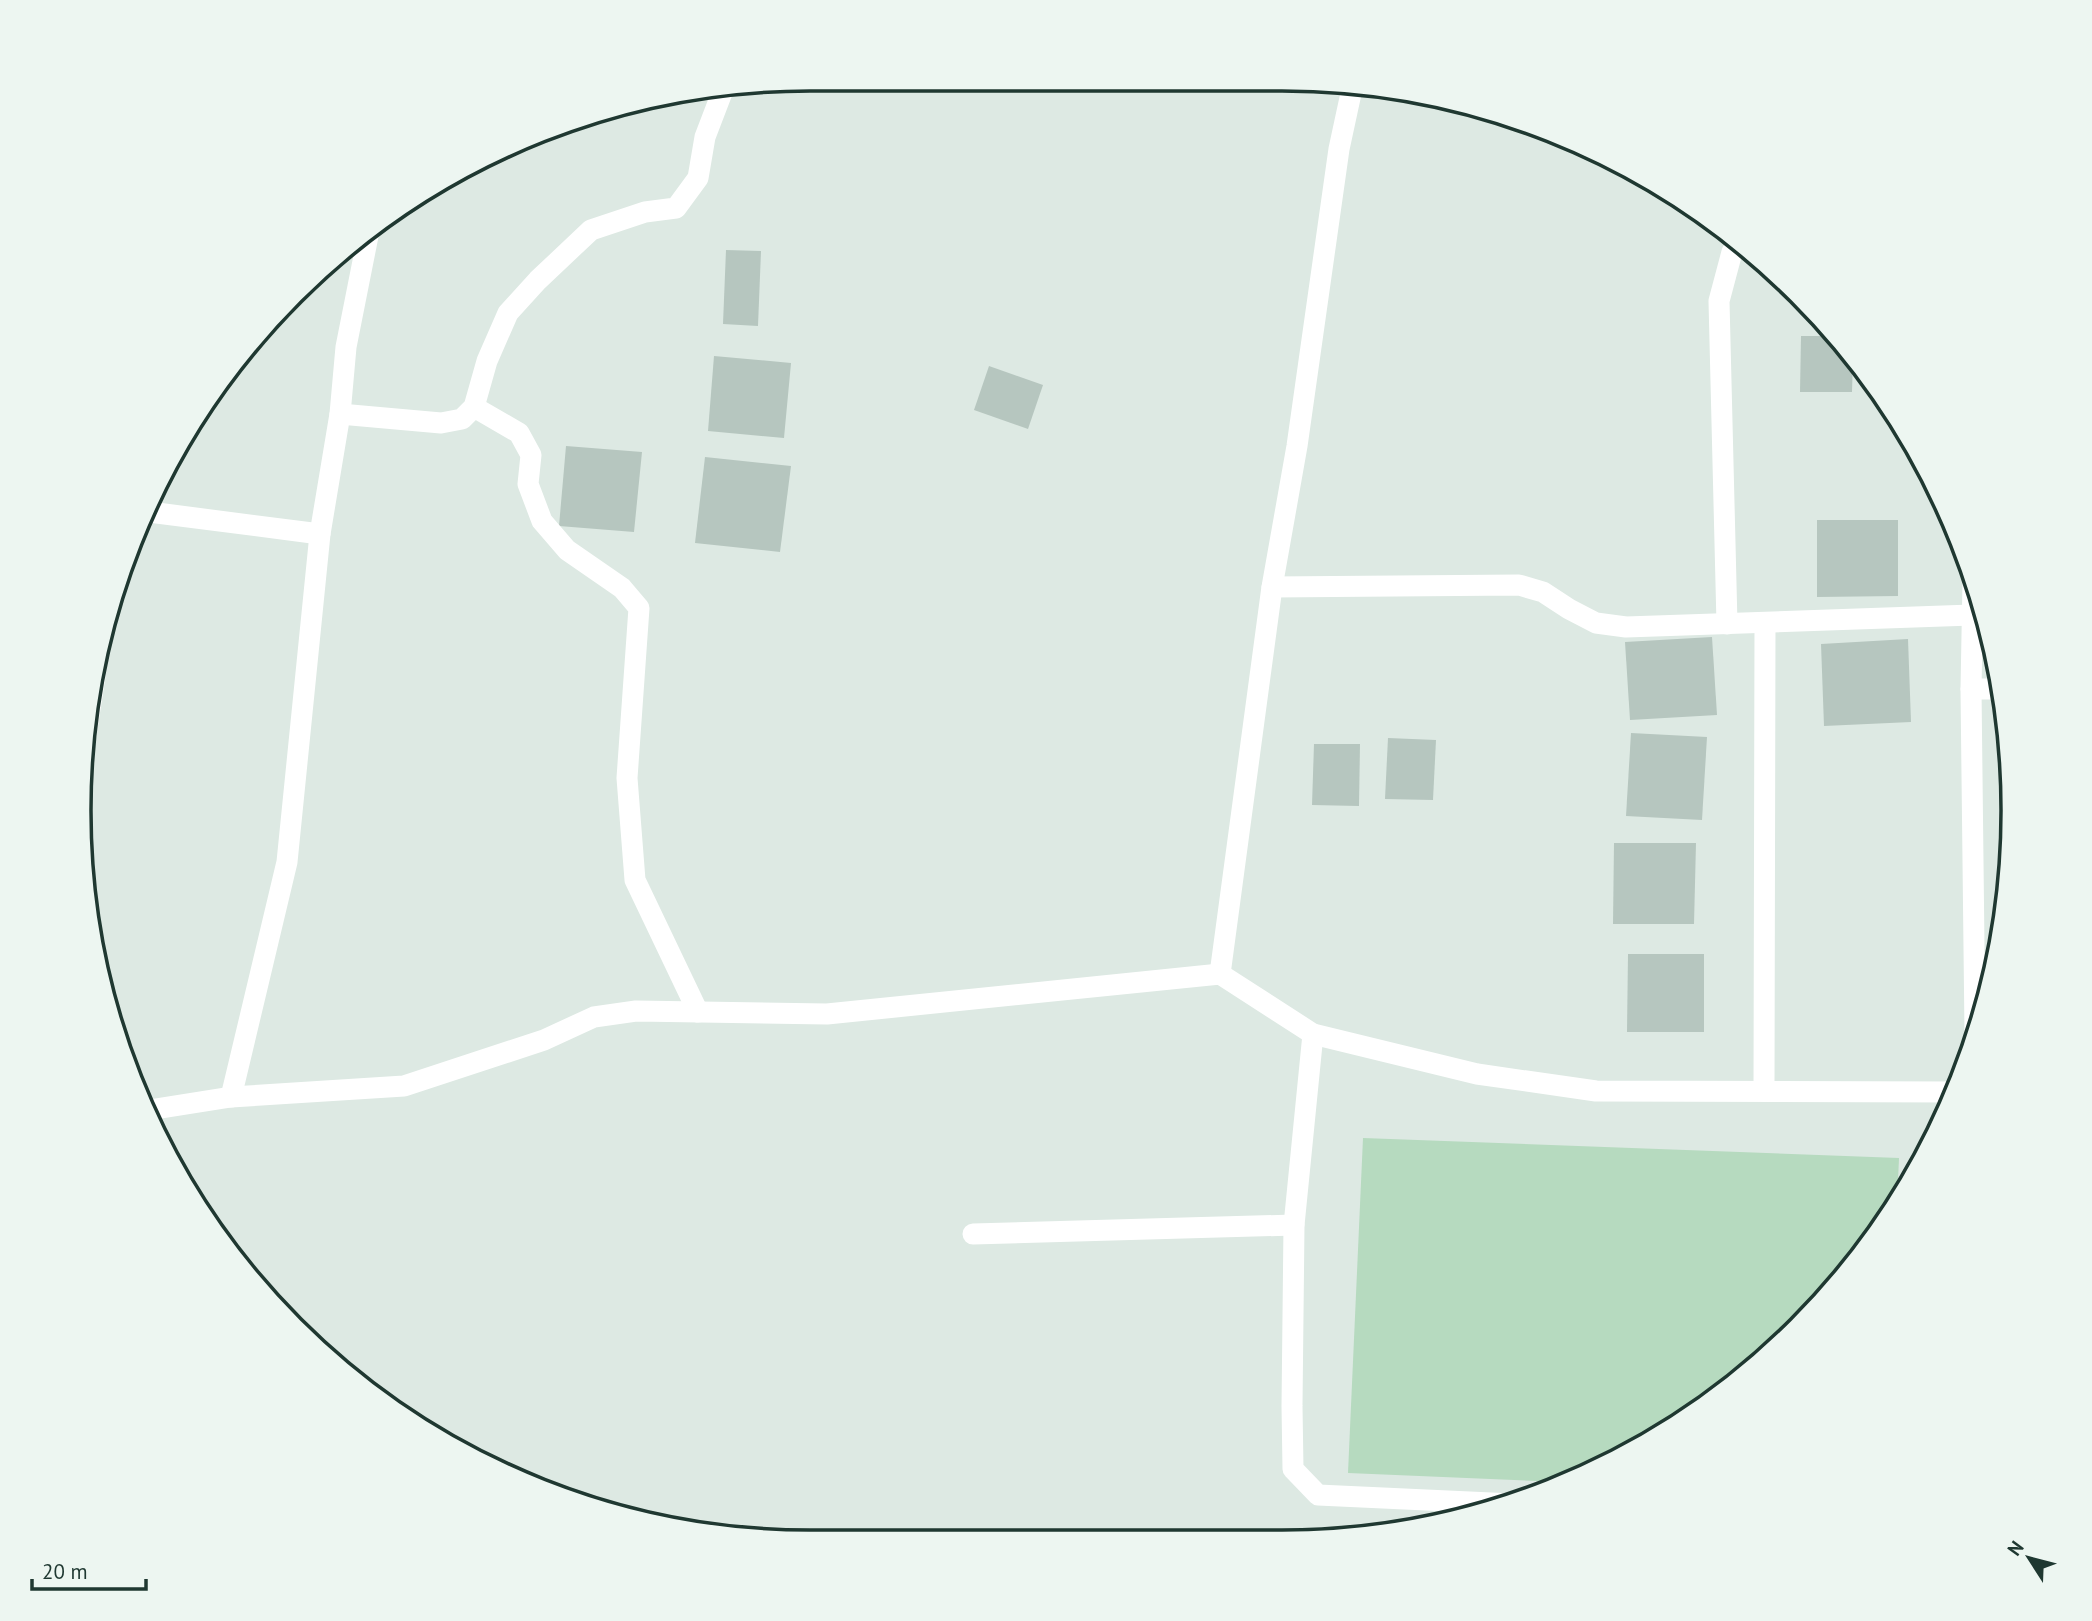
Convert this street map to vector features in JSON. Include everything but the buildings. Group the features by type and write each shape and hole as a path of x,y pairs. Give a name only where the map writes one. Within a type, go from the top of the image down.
{"street":[{"path":"1220,974 1272,587 1297,446 1339,149 1351,95"},
{"path":"340,414 441,423 462,419 474,407 488,361 508,313 538,280 591,230 645,212 676,208 698,178 705,137 720,97"},
{"path":"231,1097 287,862 320,534 340,414 346,347 366,245"},
{"path":"1727,624 1719,301 1733,251"},
{"path":"474,407 519,433 531,455 528,484 542,521 567,550 622,588 639,608 627,778 635,880 698,1012"},
{"path":"156,513 320,534"},
{"path":"1272,587 1519,585 1543,592 1596,623 1626,627 1972,615"},
{"path":"1972,611 1975,1002"},
{"path":"1764,1091 1765,623"},
{"path":"1971,689 1990,689"},
{"path":"156,1109 231,1097 404,1086 544,1040 594,1017 636,1011 827,1014 1220,974 1313,1034 1477,1074 1596,1091 1943,1092"},
{"path":"1313,1034 1294,1225 1293,1469 1318,1495 1477,1502"},
{"path":"973,1234 1294,1225"}],"green space":[{"path":"1363,1138 1899,1158 1898,1181 1852,1249 1822,1285 1756,1351 1720,1381 1641,1434 1600,1456 1541,1481 1348,1473"}]}
